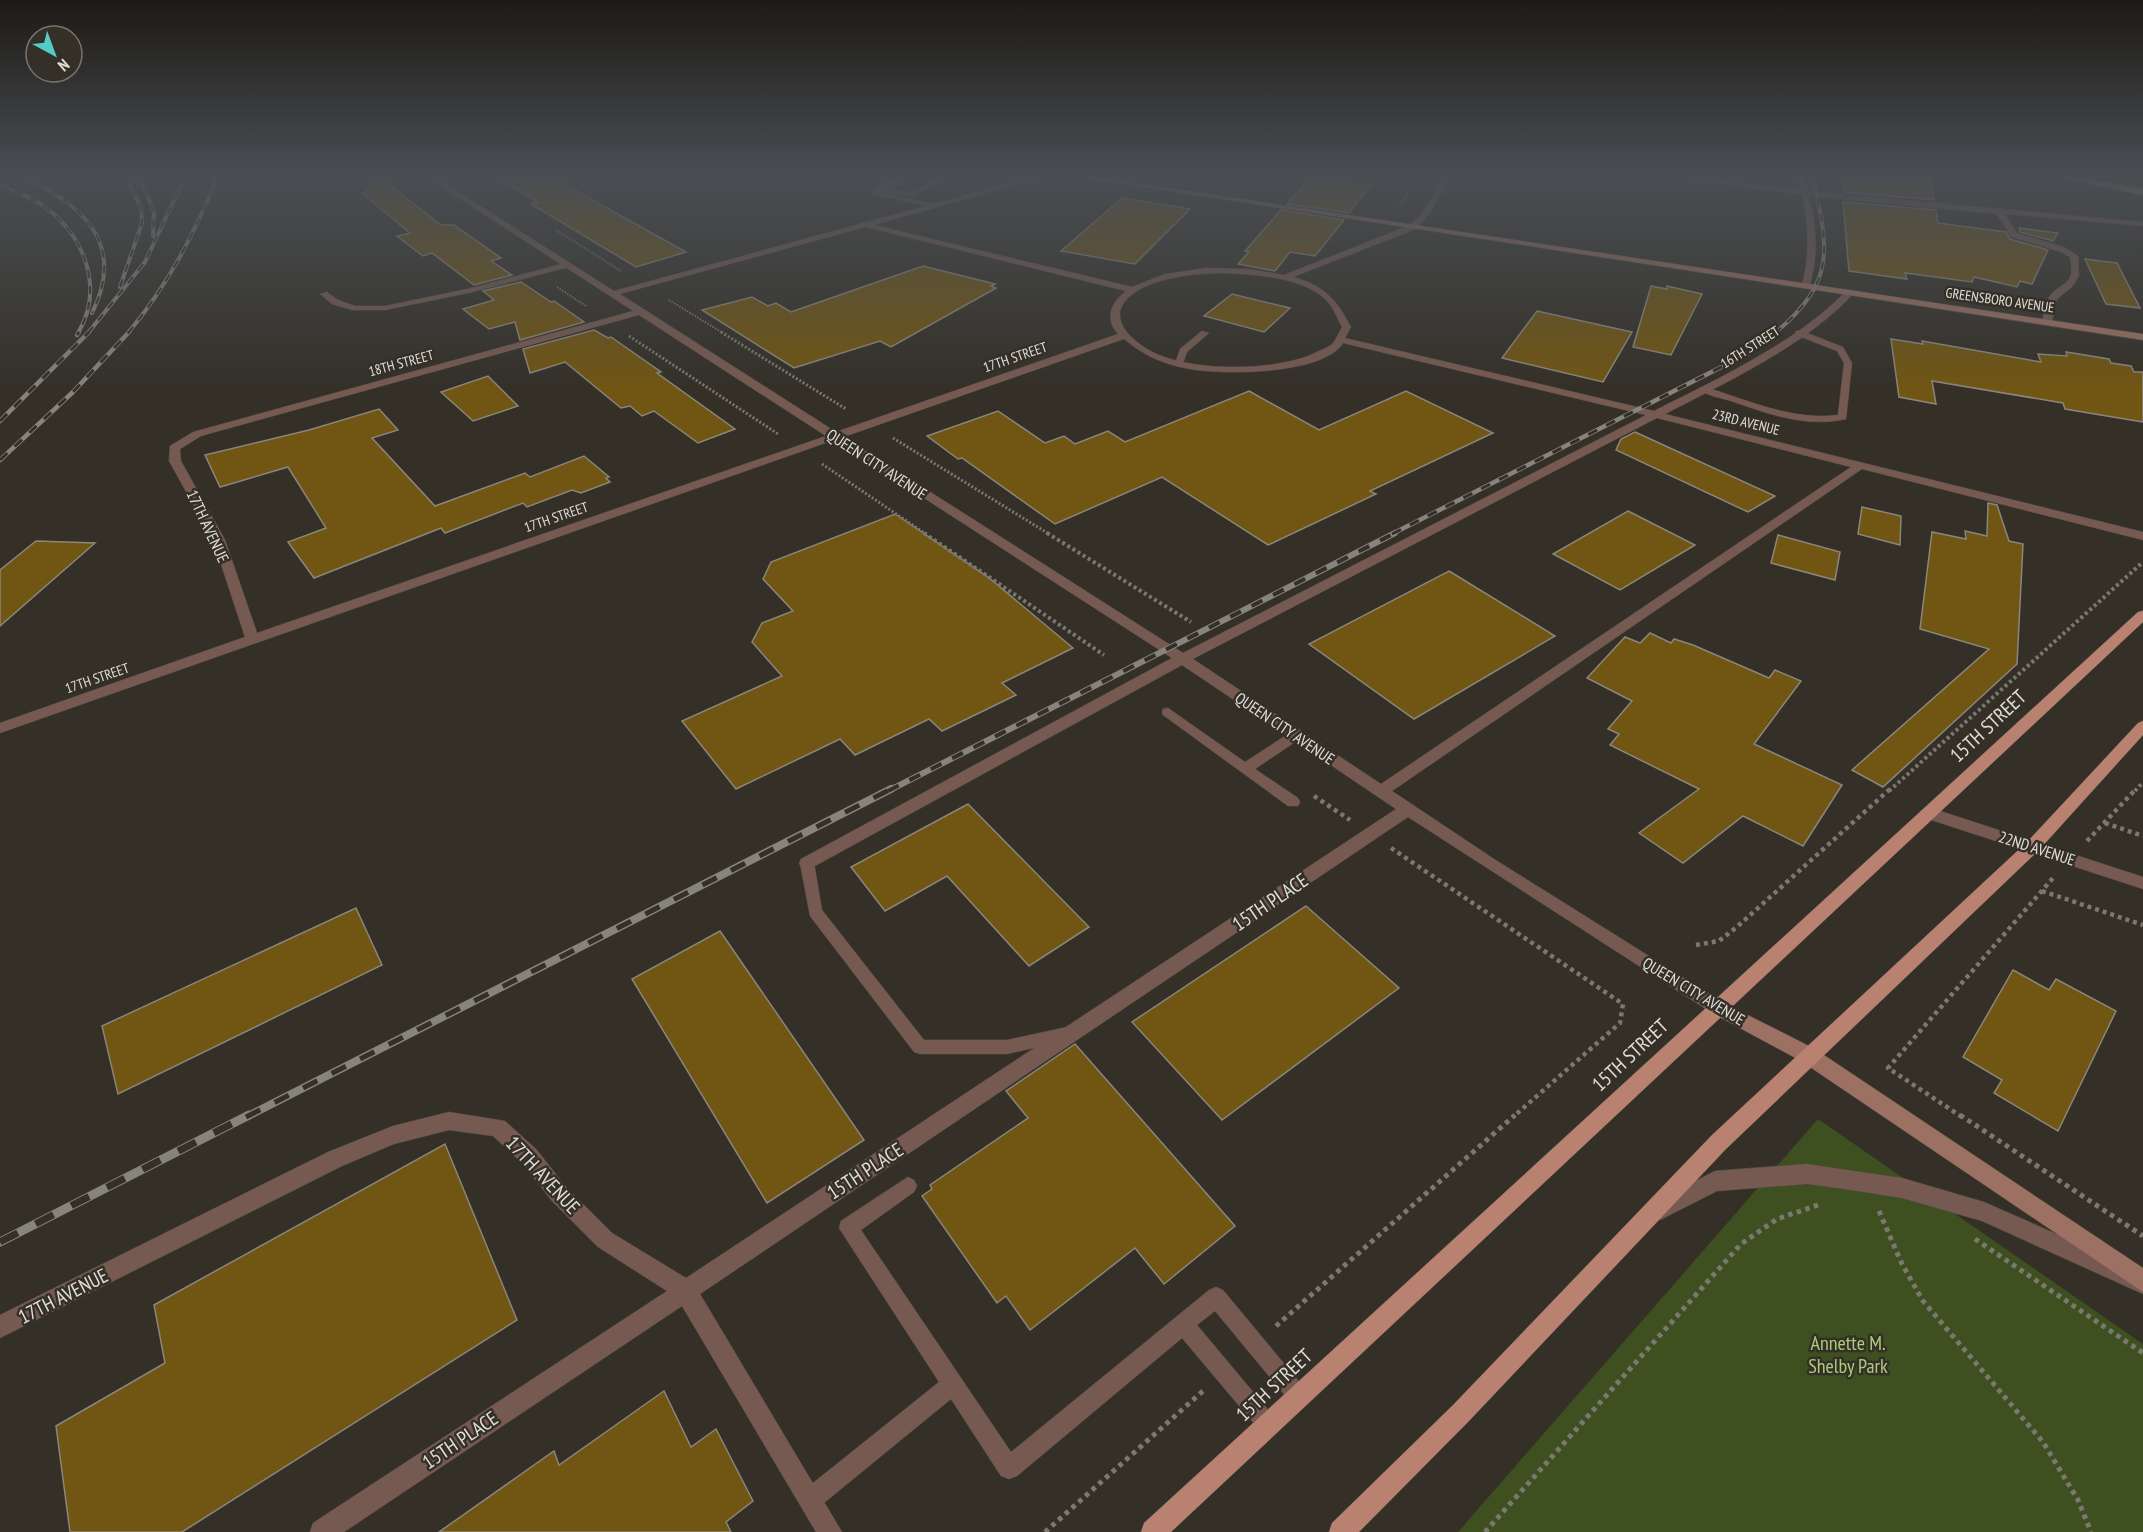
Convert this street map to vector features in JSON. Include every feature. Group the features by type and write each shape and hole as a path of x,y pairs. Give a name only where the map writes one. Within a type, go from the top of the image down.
{"main road":[{"name":"GREENSBORO AVENUE","path":"1545,246 2143,337"},
{"name":"15TH STREET","path":"1153,1532 1718,1008 1931,814 2143,615"},
{"path":"1341,1532 1461,1413 1644,1218 1808,1056 2033,846 2143,726"},
{"name":"QUEEN CITY AVENUE","path":"1718,1008 1808,1056 1958,1154 2143,1282"}],"street":[{"name":"QUEEN CITY AVENUE","path":"537,246 1183,659 1380,792 1718,1008"},
{"path":"611,294 787,246"},
{"path":"955,246 1132,290"},
{"path":"1283,278 1363,246"},
{"path":"1806,285 1814,246"},
{"path":"2047,321 2053,298 2071,286 2076,278 2074,256 2053,246"},
{"path":"1240,271 1283,278 1316,290 1341,310 1346,320 1346,331 1342,340 1329,351 1313,359 1270,370 1220,370 1179,364 1149,354 1122,336 1116,326 1114,313 1117,303 1132,290 1154,280 1195,272 1240,271"},
{"name":"16TH STREET","path":"807,863 1183,659 1750,366 1834,309 1850,292"},
{"name":"18TH STREET","path":"174,448 196,434 638,312"},
{"name":"17TH STREET","path":"0,728 833,435 1122,336"},
{"name":"23RD AVENUE","path":"1342,340 1657,415 2143,536"},
{"name":"17TH AVENUE","path":"174,448 175,461 219,540 253,640"},
{"path":"1380,792 1859,466"},
{"name":"15TH PLACE","path":"322,1532 1077,1032 1408,809"},
{"name":"22ND AVENUE","path":"1931,814 2143,883"},
{"name":"17TH AVENUE","path":"0,1327 335,1159 393,1135 449,1121 498,1127 529,1156 559,1194 605,1240 685,1290 830,1532"},
{"path":"1644,1218 1715,1181 1807,1174 1902,1188 1984,1212 2143,1282"}],"lane":[{"path":"324,294 335,302 355,308 385,308 468,291 566,265"},
{"path":"1179,364 1183,351 1205,333"},
{"path":"1705,390 1804,419 1827,421 1843,417 1848,363 1840,349 1799,333"},
{"path":"1168,712 1293,802"},
{"path":"1245,769 1296,735"},
{"path":"807,863 815,912 920,1047 1006,1047 1077,1032"},
{"path":"908,1186 848,1228 1009,1468 1216,1297 1299,1397"},
{"path":"1183,1324 1268,1425"},
{"path":"811,1499 952,1385"}],"path":[{"path":"645,285 1191,622"},
{"path":"606,320 1104,655"},
{"path":"1696,945 1719,941 1738,926 2143,562"},
{"path":"2143,782 2070,859 1888,1068 2143,1236"},
{"path":"1256,1344 1620,1023 1623,1004 1306,790"},
{"path":"2105,824 2143,836"},
{"path":"2042,891 2143,925"},
{"path":"1485,1532 1758,1228 1803,1207 1827,1203"},
{"path":"1886,1207 1877,1205 1893,1246 1930,1311 2038,1435 2084,1510 2091,1532"},
{"path":"1963,1234 1995,1251 2143,1353"},
{"path":"1045,1532 1224,1372"}],"green space":[{"name":"Annette M. Shelby Park","path":"1818,1119 2143,1344 2143,1532 1458,1532"}],"building":[{"path":"411,246 485,246 501,258 491,261 512,275 474,285 432,253 423,256"},
{"path":"602,246 676,246 686,252 636,267"},
{"path":"1066,246 1153,246 1135,264 1061,251"},
{"path":"1249,246 1323,246 1315,256 1290,252 1275,271 1238,264 1249,252 1245,251"},
{"path":"1847,246 2036,246 2048,250 2032,284 2020,281 2017,287 1974,277 1972,282 1905,273 1907,279 1849,271"},
{"path":"2085,259 2117,263 2140,308 2106,304"},
{"path":"923,266 995,284 991,286 996,288 891,347 880,341 794,368 702,310 752,297 768,306 776,303 791,312"},
{"path":"521,282 584,322 520,340 515,322 489,329 463,309 494,300 483,291"},
{"path":"1651,286 1667,289 1667,286 1702,294 1671,355 1633,347"},
{"path":"1232,294 1290,308 1264,332 1204,316"},
{"path":"1537,311 1632,332 1603,382 1502,358"},
{"path":"594,330 608,338 611,337 661,372 657,373 735,429 698,443 654,411 642,416 630,406 621,408 565,362 530,373 523,349"},
{"path":"1891,339 1923,344 1922,341 2041,362 2038,354 2067,356 2066,352 2109,359 2111,363 2131,366 2134,372 2143,372 2143,422 2065,409 2063,403 1932,381 1936,404 1899,397"},
{"path":"488,376 518,406 473,421 441,392"},
{"path":"1249,391 1319,430 1406,391 1493,433 1370,491 1376,494 1268,545 1162,477 1055,524 927,436 998,411 1045,443 1064,436 1075,444 1108,431 1125,442"},
{"path":"379,409 398,430 372,438 435,506 525,473 530,477 584,456 609,477 606,478 610,482 581,493 572,490 527,507 523,503 445,533 441,528 314,578 288,542 326,528 288,467 220,487 205,455 309,430"},
{"path":"1635,432 1775,496 1748,512 1616,450 1621,439"},
{"path":"1988,503 1997,505 2009,541 2023,544 2017,664 1883,787 1852,770 1989,649 1920,629 1932,532 1966,539 1965,531 1987,536"},
{"path":"1862,507 1901,516 1900,545 1858,534"},
{"path":"1628,511 1695,545 1620,590 1553,554"},
{"path":"895,514 988,577 1073,648 1002,683 1016,695 942,731 929,719 855,755 840,739 736,789 682,721 782,676 752,642 762,623 793,611 763,579 771,562"},
{"path":"1778,535 1840,552 1835,580 1771,563"},
{"path":"36,541 95,543 0,626 0,570"},
{"path":"1449,571 1555,636 1414,719 1309,644"},
{"path":"1650,633 1671,643 1674,639 1693,645 1769,678 1775,670 1801,681 1754,744 1842,785 1803,846 1743,816 1683,863 1639,833 1699,789 1610,745 1619,734 1608,729 1632,701 1587,678 1625,637 1640,643"},
{"path":"968,804 1089,927 1029,966 947,876 885,911 851,867"},
{"path":"1306,906 1399,988 1222,1120 1132,1022"},
{"path":"356,908 382,965 118,1094 102,1026"},
{"path":"720,931 864,1140 767,1203 632,979"},
{"path":"2013,970 2049,990 2056,979 2116,1011 2058,1131 1994,1093 2002,1080 1963,1057"},
{"path":"1075,1044 1235,1226 1164,1284 1135,1248 1030,1330 1006,1296 997,1303 922,1196 932,1189 930,1185 1028,1118 1006,1091"},
{"path":"445,1144 517,1320 182,1532 70,1532 56,1426 165,1363 154,1305"},
{"path":"664,1391 691,1447 716,1429 753,1501 726,1522 731,1532 439,1532 554,1451 559,1465"}],"railway":[{"path":"78,333 86,316 90,298 90,280 79,246"},
{"path":"92,313 102,288 104,266 101,246"},
{"path":"120,287 134,246"},
{"path":"88,333 145,262 152,246"},
{"path":"128,333 156,296 185,246"},
{"path":"1775,333 1809,297 1823,262 1824,246"},
{"path":"0,460 73,392 129,332"},
{"path":"1392,534 1749,353 1777,332"},
{"path":"0,421 88,333"},
{"path":"888,791 1395,533"},
{"path":"246,1117 891,789"},
{"path":"0,1242 249,1115"}]}
